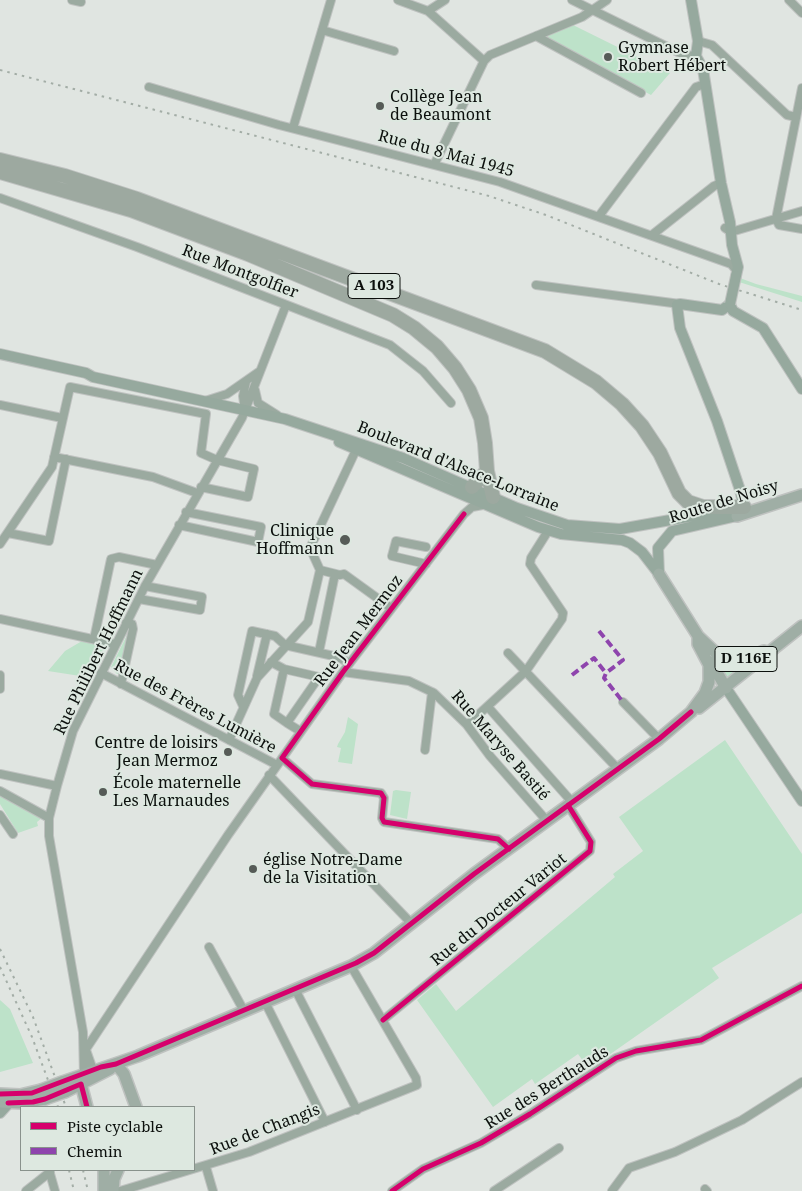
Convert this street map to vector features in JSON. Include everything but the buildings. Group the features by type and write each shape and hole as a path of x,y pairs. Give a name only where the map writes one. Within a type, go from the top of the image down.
{"highway":[{"name":"A 103","path":"0,160 66,176 136,199 545,351 590,378 622,404 660,452 679,493 688,502 703,507 740,511"},
{"name":"A 103","path":"0,172 58,187 140,213 301,276 393,315 414,328 437,347 455,368 469,390 480,418 485,444 488,501"},
{"path":"469,492 487,471"}],"main road":[{"path":"691,0 698,41 696,56 703,69 735,271"},
{"path":"728,230 733,250 735,271 730,304 733,311 763,328 802,389"},
{"path":"730,304 722,310 696,306 681,314 740,490 740,511"},
{"name":"Boulevard d'Alsace-Lorraine","path":"0,358 37,362 86,373 93,377 282,418 403,458 498,506 511,517 561,534 622,540 630,543 642,552 659,574"},
{"name":"Boulevard d'Alsace-Lorraine","path":"0,358 86,378 93,377"},
{"name":"Boulevard d'Alsace-Lorraine","path":"311,428 356,450 469,492"},
{"name":"Route de Noisy","path":"740,511 802,490"},
{"name":"Route de Noisy","path":"659,574 658,548 672,531 802,495"},
{"name":"Boulevard d'Alsace-Lorraine","path":"488,501 551,521 596,529 636,527 740,511"},
{"name":"D 116E","path":"659,574 698,636 726,688"},
{"path":"691,712 696,711 726,688 798,629"},
{"name":"D 116E","path":"698,636 716,653 729,658 746,659 761,653 798,629"},
{"name":"D 116E","path":"698,636 698,644 709,665 709,682 706,691"},
{"path":"0,1094 43,1094 63,1087 351,966 374,952 509,849 659,739 691,712 706,691 715,688 726,688"},
{"path":"726,688 802,801"},
{"path":"126,1079 134,1058"},
{"path":"116,1064 126,1079 136,1106"},
{"path":"87,1077 87,1106"},
{"path":"0,1112 5,1102 33,1102 43,1094"},
{"path":"104,1191 112,1171"},
{"path":"112,1171 113,1191"}],"street":[{"path":"72,0 81,2"},
{"path":"293,128 331,0"},
{"path":"398,0 428,11 484,62"},
{"path":"428,11 445,0"},
{"path":"572,0 684,55 696,56"},
{"path":"435,164 484,62 496,52 594,10 607,0"},
{"path":"789,0 802,12"},
{"path":"322,30 394,51"},
{"path":"536,36 641,93"},
{"path":"698,41 712,45 787,115 796,117"},
{"path":"599,216 696,87 705,84"},
{"name":"Rue du 8 Mai 1945","path":"149,87 293,128 435,164 537,193 652,235 735,271"},
{"path":"802,88 776,219 779,225 802,229"},
{"path":"652,235 714,186 721,183"},
{"name":"Rue Montgolfier","path":"0,198 137,246 390,345 423,371 451,403"},
{"path":"728,230 802,211"},
{"path":"787,216 791,227"},
{"path":"536,285 656,299 681,314"},
{"name":"Rue Philibert Hoffmann","path":"87,1077 84,1032 49,836 48,818 73,731 145,586 245,410 286,305"},
{"path":"205,401 227,394 260,371"},
{"name":"Rue Philibert Hoffmann","path":"245,410 246,382"},
{"path":"0,544 52,467 54,457 62,418 68,390 70,387 74,386 206,414 201,453 217,460 254,469 248,497 199,490 153,476 54,457"},
{"path":"255,388 258,403 282,418"},
{"path":"0,405 62,418"},
{"path":"257,678 285,645 308,622 320,570 310,548 356,450"},
{"path":"8,533 48,542 66,459"},
{"path":"464,514 469,492"},
{"name":"Rue Jean Mermoz","path":"86,1047 269,775 343,672 464,514 472,507 488,501"},
{"path":"179,525 258,542 262,527 186,512"},
{"path":"467,726 526,671 563,616 530,564 531,558 548,530"},
{"path":"426,548 396,541 392,556 426,564"},
{"path":"94,639 111,558 119,557 157,565"},
{"path":"320,570 344,574 391,608"},
{"path":"319,652 335,574"},
{"path":"139,599 197,611 200,610 202,597 145,586"},
{"path":"0,619 115,644"},
{"path":"121,684 133,629 132,624 126,623"},
{"path":"243,706 238,695 252,631 275,636 285,645 338,657 349,664"},
{"path":"229,740 257,678 267,634"},
{"path":"508,653 618,769"},
{"path":"271,662 284,669 318,677 287,722"},
{"path":"284,669 274,714 300,732"},
{"name":"Rue Maryse Bastié","path":"343,672 409,682 432,692 448,705 467,726 547,821"},
{"name":"Rue des Frères Lumière","path":"101,673 277,765"},
{"path":"0,675 0,689"},
{"path":"425,750 432,692"},
{"path":"623,702 659,739"},
{"name":"Rue du Docteur Variot","path":"383,1020 590,851 591,842 570,804 488,707"},
{"path":"282,758 312,784 381,793 384,798 382,818 384,822 498,839 509,849"},
{"path":"0,774 57,786"},
{"path":"269,775 411,923"},
{"path":"0,791 48,818"},
{"path":"0,814 12,834"},
{"path":"209,947 244,1011"},
{"path":"351,966 383,1020"},
{"name":"Rue des Berthauds","path":"392,1191 423,1169 481,1143 530,1114 616,1058 636,1051 701,1040 802,986"},
{"path":"295,990 357,1110"},
{"path":"265,1002 325,1122"},
{"name":"Rue de Changis","path":"195,1170 416,1086 416,1078 383,1020"},
{"path":"84,1032 99,1030"},
{"path":"612,1191 629,1168 675,1152 742,1120 802,1082"},
{"path":"494,1191 560,1148"},
{"path":"206,1167 213,1191"},
{"path":"26,1191 49,1171 55,1191"},
{"name":"Rue de Changis","path":"120,1191 192,1171"}],"green space":[{"name":"Gymnase Robert Hébert","path":"573,25 670,73 651,95 548,41 548,35"},
{"path":"740,278 802,296 802,302 739,282"},
{"path":"131,627 120,673 117,674 111,667"},
{"path":"82,641 101,645 105,649 93,678 48,671 65,651"},
{"path":"708,654 751,662 725,684"},
{"path":"348,717 358,724 352,764 338,762 341,748 337,747 345,732"},
{"path":"725,740 802,854 802,913 712,968 719,978 589,1069 578,1054 535,1084 532,1079 493,1107 417,1000 436,984 456,1011 615,877 613,874 643,851 619,817"},
{"path":"393,791 411,792 407,819 390,815"},
{"path":"0,794 42,818 37,822 38,826 18,833 0,804"},
{"path":"0,1000 10,1009 33,1063 0,1072"}],"railway":[{"path":"0,70 489,196 546,215 719,284 802,310"},
{"path":"0,949 33,1017 66,1106"},
{"path":"0,967 32,1037 58,1106"},
{"path":"69,1171 74,1191"},
{"path":"83,1171 88,1191"}],"marked path":[{"path":"599,631 623,660 606,673 604,678 623,702"},
{"path":"572,675 594,658 606,673"}],"cycle path":[{"path":"464,514 343,672 282,758 312,784 381,793 384,798 382,818 384,822 498,839 509,849"},
{"path":"0,1094 32,1093 101,1067 116,1064 356,963 374,953 474,874 659,739 691,712"},
{"path":"383,1020 590,851 591,842 568,805"},
{"path":"392,1191 423,1169 481,1143 530,1114 616,1058 636,1051 701,1040 802,986"},
{"path":"8,1103 33,1102 45,1099 81,1084 87,1106"}],"place":[{"name":"Gymnase Robert Hébert","path":"608,57"},
{"name":"Collège Jean de Beaumont","path":"380,106"},
{"name":"Clinique Hoffmann","path":"345,540"},
{"name":"Centre de loisirs Jean Mermoz","path":"228,752"},
{"name":"École maternelle Les Marnaudes","path":"103,792"},
{"name":"église Notre-Dame de la Visitation","path":"253,869"}]}
